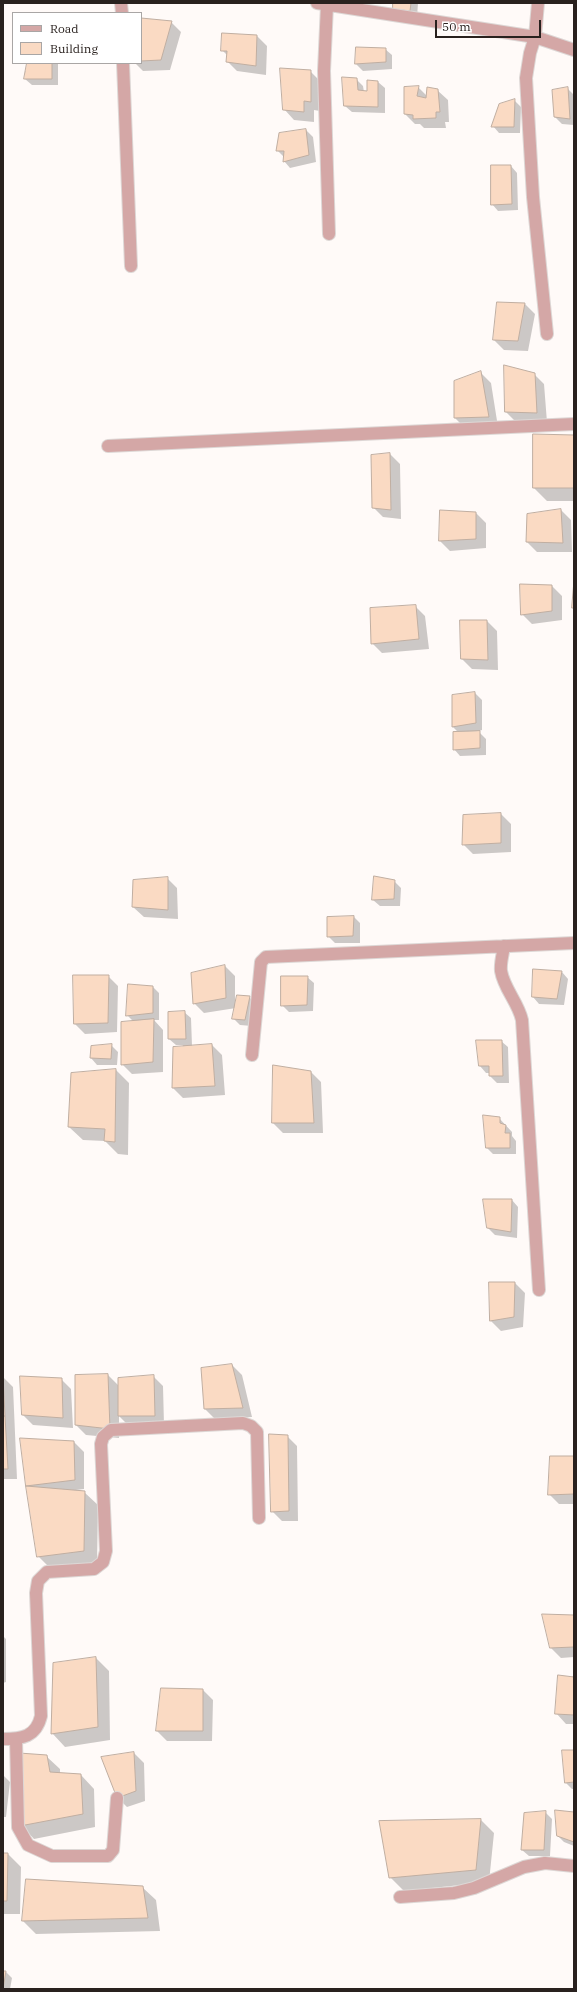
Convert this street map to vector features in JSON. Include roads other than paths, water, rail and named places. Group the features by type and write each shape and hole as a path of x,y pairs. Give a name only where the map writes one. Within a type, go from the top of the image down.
{"street":[{"path":"538,3 535,37 530,53 526,78 533,197 547,334"},
{"path":"329,234 322,4 535,37 574,50"},
{"path":"124,64 131,266"},
{"path":"108,446 574,424"},
{"path":"252,1055 261,962 266,957 574,943"},
{"path":"504,946 501,970 505,985 519,1008 522,1020 539,1290"},
{"path":"3,1739 16,1739 31,1734 38,1726 41,1716 36,1593 38,1581 47,1572 94,1569 103,1562 106,1551 101,1444 103,1437 111,1430 243,1423 250,1426 257,1432 259,1447 259,1518"},
{"path":"16,1739 18,1827 28,1844 52,1856 108,1856 113,1850 117,1798"},
{"path":"400,1897 454,1893 474,1888 524,1867 545,1863 574,1866"}]}
